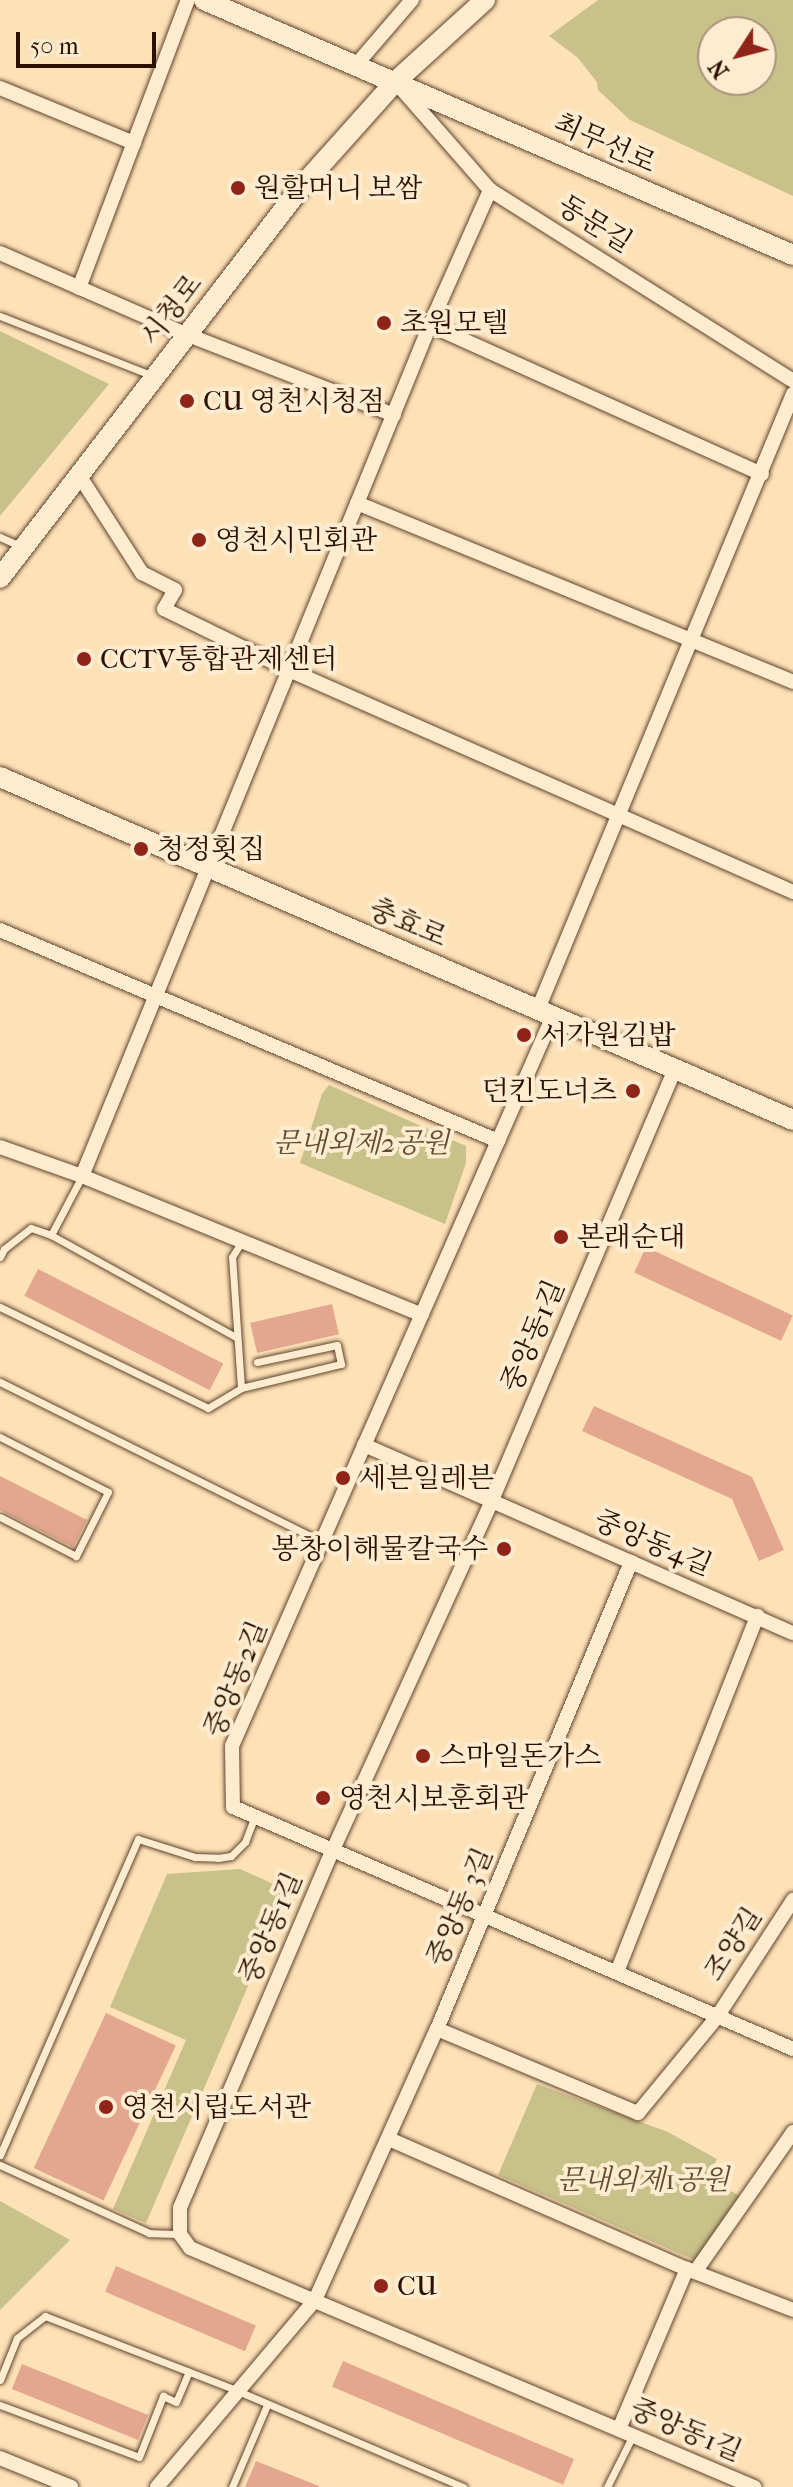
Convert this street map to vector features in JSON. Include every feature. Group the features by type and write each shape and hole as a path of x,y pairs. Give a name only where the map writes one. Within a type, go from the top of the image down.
{"street":[{"path":"79,288 188,0"},
{"name":"최무선로","path":"204,0 793,255"},
{"path":"356,65 412,0"},
{"name":"시청로","path":"0,578 303,185 395,82 485,0"},
{"name":"동문길","path":"395,82 490,190 793,381"},
{"path":"0,88 134,143"},
{"path":"82,1176 153,995 209,868 430,325 490,190"},
{"path":"0,253 188,335 394,415"},
{"path":"430,325 762,474"},
{"name":"중앙동2길","path":"793,394 619,815 498,1141 232,1746 233,1807 793,2049"},
{"path":"79,475 142,573 175,590 164,609 289,670 793,892"},
{"path":"357,503 793,682"},
{"name":"충효로","path":"0,777 793,1120"},
{"path":"0,930 498,1141"},
{"name":"중앙동1길","path":"675,1069 491,1503 333,1849 180,2208 180,2234 190,2248 754,2487"},
{"path":"0,1147 82,1176 422,1315"},
{"name":"중앙동4길","path":"364,1445 793,1633"},
{"name":"중앙동 3길","path":"157,2487 315,2300 437,2029 631,1562"},
{"path":"617,1972 757,1616"},
{"name":"조양길","path":"437,2029 638,2113 717,2017 793,1900"},
{"path":"626,2432 691,2271 793,2132"},
{"path":"389,2139 691,2271 793,2310"},
{"path":"0,2458 71,2487"}],"lane":[{"path":"0,316 155,377"},
{"path":"0,537 24,548"},
{"path":"51,1235 82,1176"},
{"path":"0,1257 4,1249 31,1228 51,1235 236,1337"},
{"path":"241,1388 232,1257 242,1241"},
{"path":"0,1307 208,1408 241,1388 341,1364 337,1345 257,1362"},
{"path":"0,1382 322,1542"},
{"path":"0,1437 108,1492 76,1556 0,1517"},
{"path":"0,2155 138,1839 195,1857 231,1856 245,1842 255,1816"},
{"path":"0,2165 149,2233 180,2234"},
{"path":"0,2380 17,2338 45,2316 238,2391 463,2487"},
{"path":"0,2405 139,2457 163,2396 176,2402 189,2372"},
{"path":"232,2487 267,2405"},
{"path":"607,2487 626,2432"}],"green space":[{"path":"598,0 793,0 793,196 630,120 598,90 597,82 577,57 549,36"},
{"path":"0,331 109,384 0,516"},
{"name":"문내외제2공원","path":"329,1085 466,1146 466,1163 445,1224 300,1163 322,1094"},
{"path":"240,1869 289,1891 146,2223 113,2209 186,2040 110,2007 167,1874"},
{"name":"문내외제1공원","path":"537,2084 668,2132 717,2159 708,2179 742,2197 697,2261 498,2175"},
{"path":"0,2201 70,2240 0,2310"}],"building":[{"path":"646,1247 793,1315 781,1341 634,1272"},
{"path":"38,1269 223,1363 210,1390 24,1296"},
{"path":"332,1304 339,1334 257,1353 250,1323"},
{"path":"594,1406 752,1477 784,1550 759,1561 732,1499 582,1431"},
{"path":"0,1476 87,1520 73,1547 0,1510"},
{"name":"영천시립도서관","path":"106,2013 176,2046 104,2201 34,2168"},
{"path":"116,2266 256,2325 245,2351 105,2292"},
{"path":"343,2361 574,2459 563,2485 332,2387"},
{"path":"22,2364 148,2415 138,2440 12,2389"},
{"path":"256,2461 319,2486 319,2487 245,2487"}],"place":[{"name":"원할머니 보쌈","path":"238,188"},
{"name":"초원모텔","path":"384,323"},
{"name":"CU 영천시청점","path":"187,401"},
{"name":"영천시민회관","path":"199,540"},
{"name":"CCTV통합관제센터","path":"84,659"},
{"name":"청정횟집","path":"141,849"},
{"name":"서가원김밥","path":"524,1035"},
{"name":"던킨도너츠","path":"633,1091"},
{"name":"본래순대","path":"561,1237"},
{"name":"세븐일레븐","path":"343,1478"},
{"name":"봉창이해물칼국수","path":"504,1549"},
{"name":"스마일돈가스","path":"423,1756"},
{"name":"영천시보훈회관","path":"323,1798"},
{"name":"영천시립도서관","path":"106,2107"},
{"name":"CU","path":"381,2286"}]}
